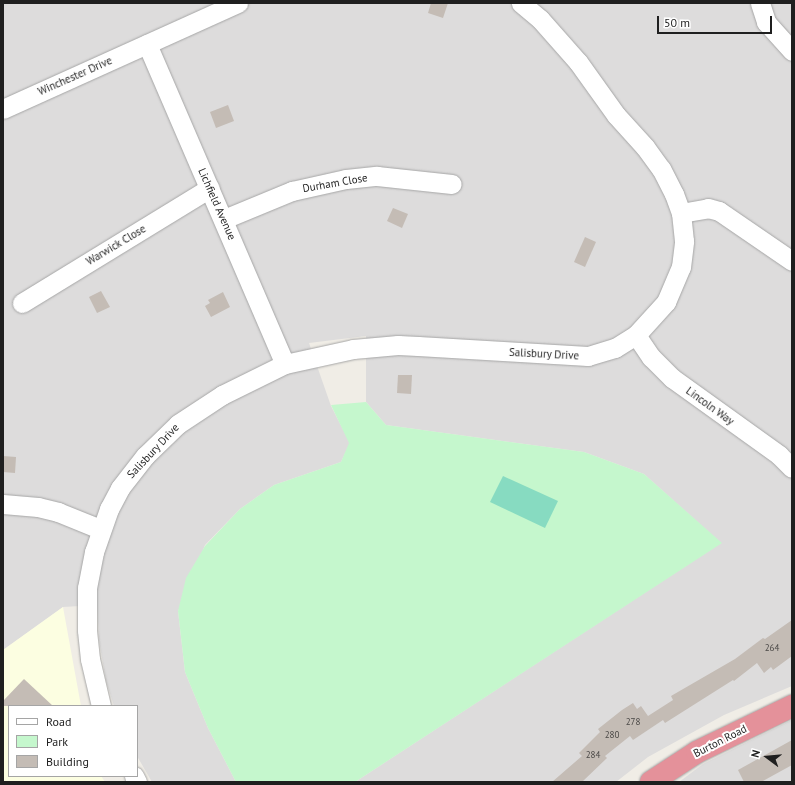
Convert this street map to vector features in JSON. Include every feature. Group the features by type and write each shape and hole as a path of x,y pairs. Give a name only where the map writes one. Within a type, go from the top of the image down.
{"highway":[{"name":"Burton Road","path":"651,782 673,766 697,752 792,706"}],"street":[{"path":"147,44 238,3"},
{"name":"Salisbury Drive","path":"101,705 90,659 87,606 90,572 100,529 120,488 132,472 161,440 178,424 222,395 277,368 347,350 398,346 588,356 615,348 636,335 666,302 681,267 683,247 681,213 674,194 661,169 645,147 616,115 556,37 521,3"},
{"path":"760,3 766,22 792,51"},
{"name":"Winchester Drive","path":"3,109 147,44"},
{"name":"Lichfield Avenue","path":"147,44 224,219 277,368"},
{"name":"Durham Close","path":"224,219 292,191 346,179 377,176 452,184"},
{"name":"Warwick Close","path":"22,303 210,188"},
{"path":"681,213 708,208 719,211 792,261"},
{"name":"Lincoln Way","path":"636,335 651,357 672,378 779,455 792,468"},
{"path":"3,504 44,508 73,517 100,529"}],"shaded area":[{"path":"3,3 792,3 792,686 724,715 648,757 616,782 355,782 721,543 644,474 584,452 386,425 366,402 366,336 309,343 331,406 350,443 341,462 274,485 240,509 205,545 178,611 185,672 208,728 236,782 152,782 138,758 138,705 114,705 106,681 99,640 97,605 63,607 3,650"},
{"path":"63,607 81,705 8,705 8,777 102,777 105,782 3,782 3,650"},
{"path":"792,720 792,782 679,782 703,764"}],"green space":[{"path":"366,402 386,425 584,452 644,474 722,543 355,782 236,782 208,728 185,672 178,611 186,578 205,546 240,509 274,485 341,462 349,443 331,405"},
{"path":"503,476 558,501 545,528 490,502"}],"building":[{"path":"431,3 448,3 443,18 428,13"},
{"path":"228,105 234,121 216,128 210,112"},
{"path":"393,208 408,214 402,228 387,221"},
{"path":"585,237 596,242 585,267 574,262"},
{"path":"101,291 110,307 97,313 89,297"},
{"path":"223,292 230,307 211,317 205,306 210,303 208,300"},
{"path":"398,375 412,375 411,394 397,393"},
{"path":"3,456 16,457 15,473 3,472"},
{"path":"792,620 792,656 773,670 771,667 764,673 757,663 734,681 733,680 665,723 663,720 633,740 630,736 605,756 607,758 582,782 552,782 582,756 579,753 600,732 598,729 622,710 633,703 637,709 641,706 648,716 673,700 671,696 735,659 763,638 765,639"},
{"path":"24,679 52,705 3,706 3,701"},
{"path":"792,740 792,765 761,782 744,782 738,770"}]}
